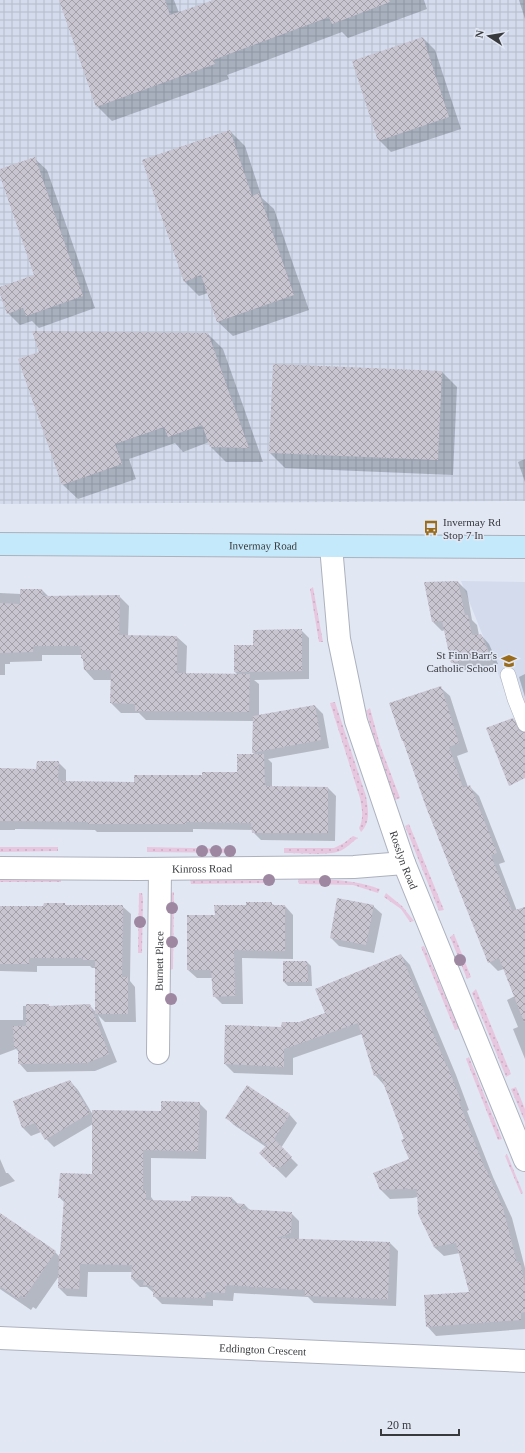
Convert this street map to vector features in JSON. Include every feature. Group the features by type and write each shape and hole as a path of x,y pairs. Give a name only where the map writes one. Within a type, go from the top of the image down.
{"main road":[{"name":"Invermay Road","path":"0,544 525,547"}],"street":[{"name":"Rosslyn Road","path":"331,546 339,639 356,721 404,862 525,1160"},
{"name":"Kinross Road","path":"0,868 160,869 354,867 404,862"},
{"name":"Burnett Place","path":"158,1054 160,869"},
{"name":"Eddington Crescent","path":"0,1338 525,1360"}],"lane":[{"path":"508,676 525,724"}],"shaded area":[{"path":"0,0 525,0 525,501 0,504"},
{"name":"St Finn Barr's Catholic School","path":"461,581 525,582 525,741"},
{"path":"313,587 323,642 319,642 310,589"},
{"path":"335,702 366,796 368,820 361,832 359,828 362,817 360,798 330,703"},
{"path":"370,708 380,745 400,798 395,800 366,711"},
{"path":"409,824 444,910 439,911 405,826"},
{"path":"353,836 358,838 343,850 334,853 284,853 284,848 334,848"},
{"path":"0,847 58,847 58,851 0,852"},
{"path":"147,847 236,849 236,853 147,852"},
{"path":"0,877 61,878 61,882 0,882"},
{"path":"274,878 274,883 191,884 190,879"},
{"path":"298,879 350,881 380,889 378,893 353,885 299,884"},
{"path":"174,892 173,969 170,970 169,905 171,893"},
{"path":"139,893 142,893 143,898 142,953 138,953"},
{"path":"386,893 402,906 414,921 410,922 401,909 384,897"},
{"path":"454,934 471,977 467,979 450,937"},
{"path":"424,946 459,1029 455,1030 421,947"},
{"path":"476,989 511,1074 506,1077 472,993"},
{"path":"469,1057 502,1139 498,1140 466,1059"},
{"path":"516,1087 525,1109 525,1122 511,1089"},
{"path":"507,1154 523,1193 521,1194 505,1156"}],"building":[{"path":"59,0 165,0 170,15 214,0 389,0 390,2 332,24 329,17 213,60 215,64 96,107"},
{"path":"423,37 449,117 378,141 352,61"},
{"path":"230,130 252,196 259,193 294,295 217,322 201,275 184,282 142,160"},
{"path":"35,157 83,296 26,316 23,308 7,314 0,294 0,287 34,275 0,176 0,169"},
{"path":"32,331 208,333 249,448 210,447 202,425 168,437 164,427 115,444 122,464 62,485 18,359 39,352"},
{"path":"273,364 442,371 438,460 269,453"},
{"path":"458,581 465,615 468,615 472,635 481,634 490,656 451,663 442,621 432,622 424,582"},
{"path":"20,589 42,589 43,596 120,595 119,635 177,636 177,673 250,674 249,712 135,711 135,704 110,703 111,670 84,670 83,659 81,658 81,646 33,646 33,652 0,653 0,603 20,604"},
{"path":"302,629 302,671 234,672 234,645 253,645 253,630"},
{"path":"441,686 459,743 449,747 463,788 470,785 497,853 491,855 512,911 525,907 524,1022 499,958 488,963 426,807 389,703"},
{"path":"315,705 321,740 252,753 253,716"},
{"path":"513,718 519,731 525,733 525,778 509,786 486,728"},
{"path":"237,754 264,754 265,786 328,787 328,833 252,833 251,823 186,822 186,824 88,824 88,822 0,821 0,768 36,769 37,761 59,761 58,781 134,782 134,775 202,775 202,772 237,772"},
{"path":"337,898 374,905 366,945 330,938"},
{"path":"246,902 272,902 272,905 285,905 285,951 234,950 235,996 213,997 211,970 187,970 187,915 215,915 214,905 246,905"},
{"path":"44,903 65,903 65,905 123,905 122,977 128,977 128,1014 95,1014 95,960 83,960 83,958 29,958 29,964 0,964 0,906 43,906"},
{"path":"401,954 447,1065 461,1101 459,1102 485,1169 503,1208 517,1263 520,1262 525,1284 525,1312 521,1313 521,1320 426,1327 424,1295 469,1292 456,1243 434,1247 418,1214 417,1189 407,1188 380,1190 373,1173 409,1159 401,1140 404,1139 380,1074 374,1076 358,1023 284,1049 284,1067 224,1064 225,1025 281,1027 282,1022 300,1022 325,1013 315,989"},
{"path":"283,961 307,961 308,982 283,982"},
{"path":"26,1004 49,1004 49,1006 90,1004 109,1054 87,1063 18,1064 18,1048 14,1048 13,1026 26,1026"},
{"path":"70,1080 90,1113 45,1140 35,1123 22,1128 13,1101"},
{"path":"247,1085 290,1114 274,1139 292,1157 281,1167 273,1167 259,1153 267,1145 225,1118"},
{"path":"161,1101 200,1102 198,1151 143,1150 143,1191 146,1191 146,1200 191,1201 191,1196 232,1197 232,1203 245,1204 240,1209 292,1212 291,1233 277,1238 390,1242 388,1299 305,1296 305,1290 226,1285 225,1293 206,1292 205,1298 153,1297 153,1286 143,1285 144,1280 131,1279 132,1265 80,1264 79,1289 58,1288 59,1254 64,1198 58,1198 60,1173 92,1174 92,1110 161,1111"},
{"path":"0,1213 56,1251 24,1298 21,1295 18,1299 0,1286"}],"place":[{"name":"Invermay Rd Stop 7 In","path":"431,528"},
{"name":"St Finn Barr's Catholic School","path":"509,661"}]}
